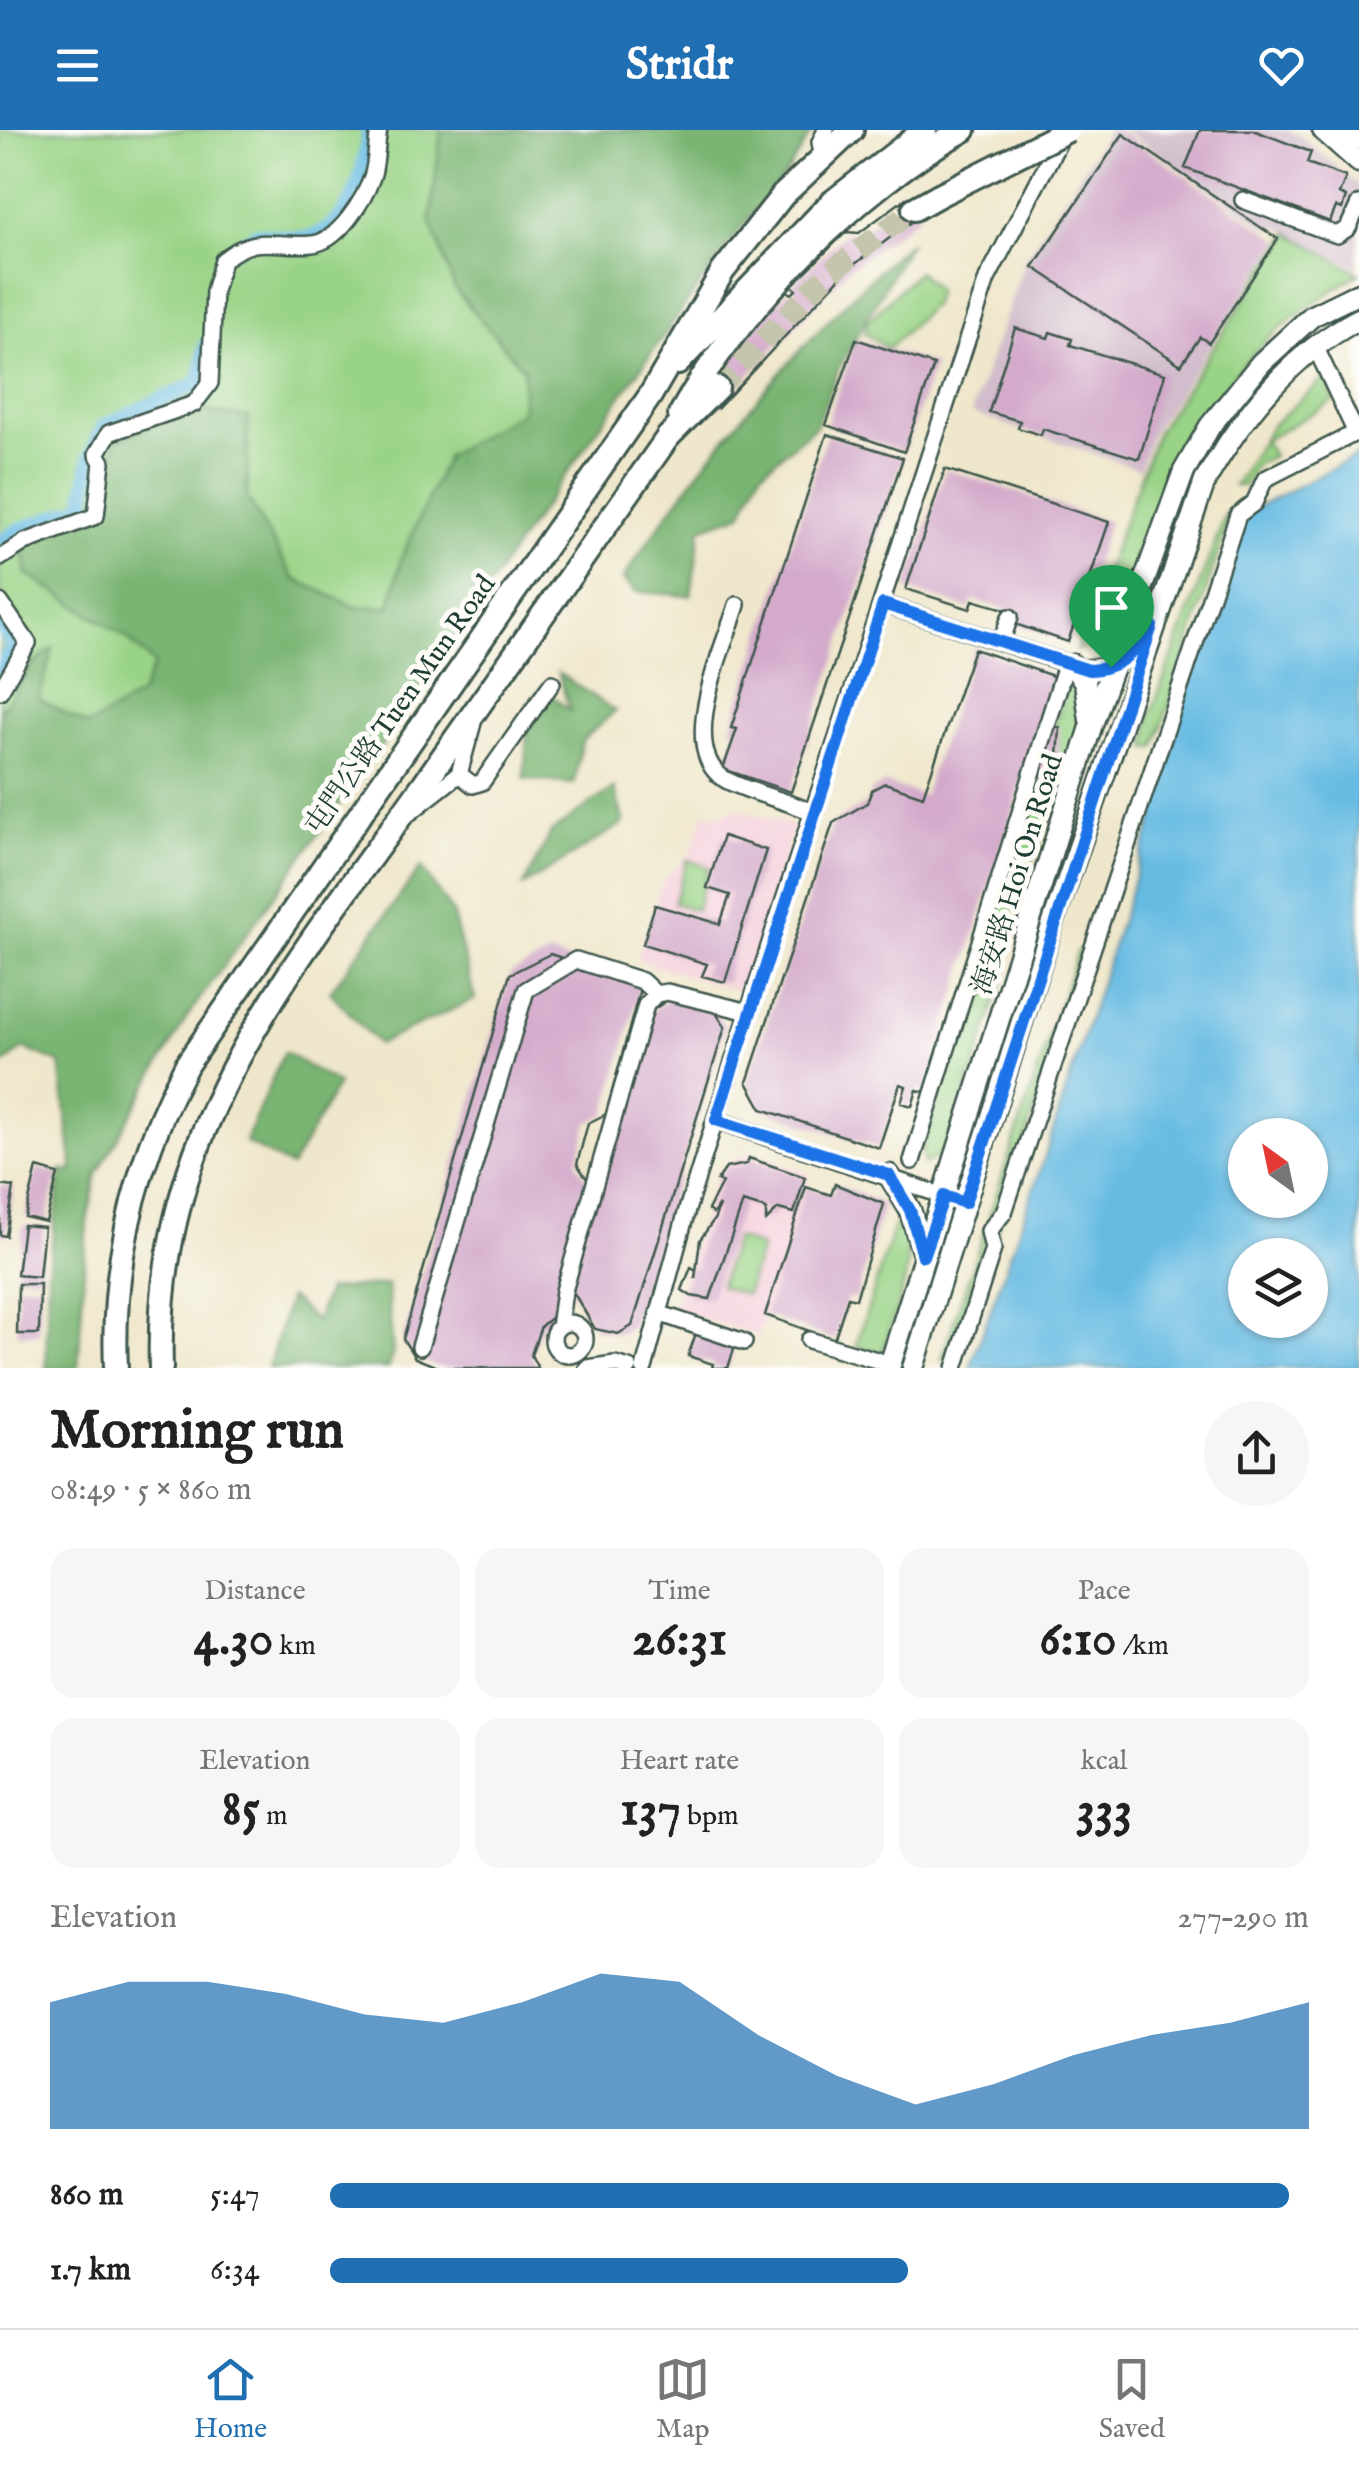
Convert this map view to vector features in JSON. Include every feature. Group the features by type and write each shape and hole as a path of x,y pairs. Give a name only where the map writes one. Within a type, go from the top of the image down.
{"highway":[{"name":"屯門公路 Tuen Mun Road","path":"116,1368 119,1272 133,1198 180,1078 227,1001 650,396 723,271 762,220 822,155 852,130"},
{"path":"650,396 810,223 866,173 934,136 964,130"},
{"path":"914,209 1067,130"},
{"path":"162,1368 163,1294 181,1189 194,1148 256,1024 668,437 704,373 760,304 934,136"},
{"path":"668,437 717,388"}],"main road":[{"path":"1322,130 1359,162"},
{"path":"1350,130 1359,138"},
{"path":"1336,302 1359,284"},
{"name":"海安路 Hoi On Road","path":"890,1366 1091,726 1184,471 1235,390 1298,326 1336,302 1359,293"},
{"name":"海安路 Hoi On Road","path":"913,1368 1152,626 1205,480 1256,404 1315,346 1359,318"},
{"path":"1111,667 1128,658 1152,626"},
{"path":"1068,668 1089,697 1091,726"},
{"path":"889,1175 910,1210 923,1256"}],"street":[{"path":"0,558 25,542 96,516 102,462 97,454 109,433 194,404 210,383 214,291 223,260 255,241 314,244 328,240 340,229 372,177 379,130"},
{"path":"822,155 820,142 826,130"},
{"path":"644,1368 749,1012 986,278 1067,130"},
{"path":"1243,200 1328,234 1348,228 1359,204"},
{"path":"955,1368 993,1249 989,1231 1004,1212 1238,514 1254,503 1265,479 1357,432 1315,346"},
{"path":"0,602 28,643 0,691"},
{"path":"883,604 1068,668 1111,667"},
{"path":"737,605 702,718 702,736 713,769 740,785 814,813"},
{"path":"1001,642 1010,618"},
{"path":"912,1161 1068,668"},
{"path":"459,774 473,785 482,782 552,684"},
{"path":"396,822 432,799 459,774 470,745 476,710"},
{"path":"420,1347 443,1284 526,990 576,960 642,981 656,994"},
{"path":"559,1327 564,1291 640,1016 656,994 666,992 749,1012"},
{"path":"716,1120 965,1203"},
{"path":"658,1313 744,1342"},
{"path":"809,1340 890,1366"},
{"path":"837,1368 843,1350"},
{"path":"587,1368 615,1364 629,1368"}],"shaded area":[{"path":"1109,130 1117,130 1281,241 1152,433 1140,469 971,413 1026,257"},
{"path":"1123,130 1288,130 1300,136 1359,186 1357,268 1278,227 1269,229"},
{"path":"733,808 793,826 743,992 637,960 662,883 692,851 705,812 721,815"},
{"path":"748,1154 810,1174 758,1336 673,1309 717,1176 729,1163"}],"green space":[{"path":"0,130 441,130 439,157 455,289 524,370 522,412 447,456 401,559 390,607 355,607 294,579 247,497 248,417 117,439 107,492 27,574 127,638 154,664 141,694 89,726 38,699 51,650 33,664 0,712"},
{"path":"441,130 813,130 786,174 731,240 510,554 413,702 187,1017 97,1174 87,1222 78,1368 46,1368 48,1273 61,1171 73,1171 60,1063 24,1048 0,1067 0,712 33,664 53,649 39,699 88,726 141,694 154,664 127,638 27,574 22,547 78,518 98,499 117,439 193,409 248,417 247,497 294,579 355,607 390,607 401,559 447,456 522,411 524,370 455,289 430,220"},
{"path":"1289,233 1359,273 1277,331 1220,393 1196,428 1158,503 1117,623 1102,642 1076,651 1157,432"},
{"path":"910,242 839,368 816,426 760,473 742,514 701,528 691,596 636,592 623,579 721,443 829,320"},
{"path":"918,271 937,290 933,304 888,349 865,333 868,321"},
{"path":"1325,378 1335,400 1264,441 1273,456 1256,464 1244,486 1234,486 1271,426"},
{"path":"1226,513 1227,526 1155,748 1147,747 1150,716"},
{"path":"558,673 615,711 582,741 574,784 524,779 529,706 542,687 570,711"},
{"path":"1070,676 1082,703 1080,738 1068,777 1014,901 1005,937 1008,965 950,1141 937,1157 924,1164 922,1149"},
{"path":"614,788 624,823 523,886 552,831"},
{"path":"687,860 709,867 696,910 674,903"},
{"path":"421,867 452,912 475,999 378,1044 330,992"},
{"path":"1078,950 1085,952 1085,959 1077,969 986,1267 970,1289 963,1332 951,1363 941,1360"},
{"path":"284,1052 338,1084 291,1167 245,1142"},
{"path":"902,1222 907,1238 906,1272 882,1354 856,1346 894,1226"},
{"path":"735,1238 761,1247 746,1295 720,1286"},
{"path":"387,1284 393,1351 389,1368 268,1368 289,1297 316,1321 327,1290"}],"water":[{"path":"1359,455 1359,1368 970,1368 1044,1159 1166,780 1157,771 1242,515"}],"building":[{"path":"1200,130 1253,130 1311,152 1307,163 1346,177 1339,194 1346,197 1342,209 1336,207 1330,222 1185,168"},
{"path":"1123,134 1278,239 1209,343 1200,337 1181,365 1033,267"},
{"path":"906,198 919,216 847,270 718,408 714,374 764,315 787,291 792,294 796,290 792,285 846,232 859,233"},
{"path":"1015,328 1048,338 1050,332 1072,339 1070,345 1165,374 1139,459 1043,429 1041,435 1018,428 1020,421 989,412"},
{"path":"856,339 934,365 904,452 826,425"},
{"path":"827,434 903,458 791,792 723,769 737,729 731,728"},
{"path":"945,469 1109,522 1068,642 1009,622 1012,611 973,600 970,609 906,589"},
{"path":"974,649 1056,677 1041,723 1060,728 1058,756 1042,783 1024,777 925,1092 917,1090 912,1106 901,1103 906,1086 900,1084 879,1148 762,1109 747,1082 833,823 867,803 872,790 885,783 923,796"},
{"path":"723,836 766,850 725,982 702,976 707,964 643,944 655,905 720,924 730,895 707,888"},
{"path":"550,954 641,985 606,1114 588,1123 577,1164 589,1182 552,1317 541,1326 531,1355 538,1368 440,1368 415,1358 403,1339 510,974"},
{"path":"672,997 713,1008 725,1027 632,1326 618,1334 595,1329 569,1285 647,1014"},
{"path":"749,1158 805,1177 794,1213 778,1209 766,1221 766,1209 743,1202 710,1299 691,1296 682,1290 691,1267 696,1270 695,1279 700,1240 715,1218 719,1205 713,1214 708,1210 722,1183 717,1181 726,1168 747,1164"},
{"path":"37,1168 58,1174 46,1222 25,1217"},
{"path":"835,1184 884,1204 856,1299 848,1297 834,1340 765,1315 806,1187 831,1195"},
{"path":"0,1185 14,1187 6,1236 0,1235"},
{"path":"23,1225 44,1227 39,1277 17,1275"},
{"path":"18,1284 40,1284 39,1334 17,1334"},
{"path":"696,1333 735,1346 728,1368 712,1368 713,1364 688,1356"}],"waterway":[{"path":"236,248 257,234 292,239 312,237 339,220 355,193 369,130"},
{"path":"0,542 19,530 84,506 90,458 104,426 201,382 206,346"},
{"path":"0,625 13,645 0,672"}],"tunnel":[{"path":"717,388 827,275 914,209"}],"route":[{"path":"883,604 1081,668 1111,667 1128,658 1152,626 965,1203 944,1196 923,1256 910,1210 889,1175 716,1120 773,934 883,604"}]}
